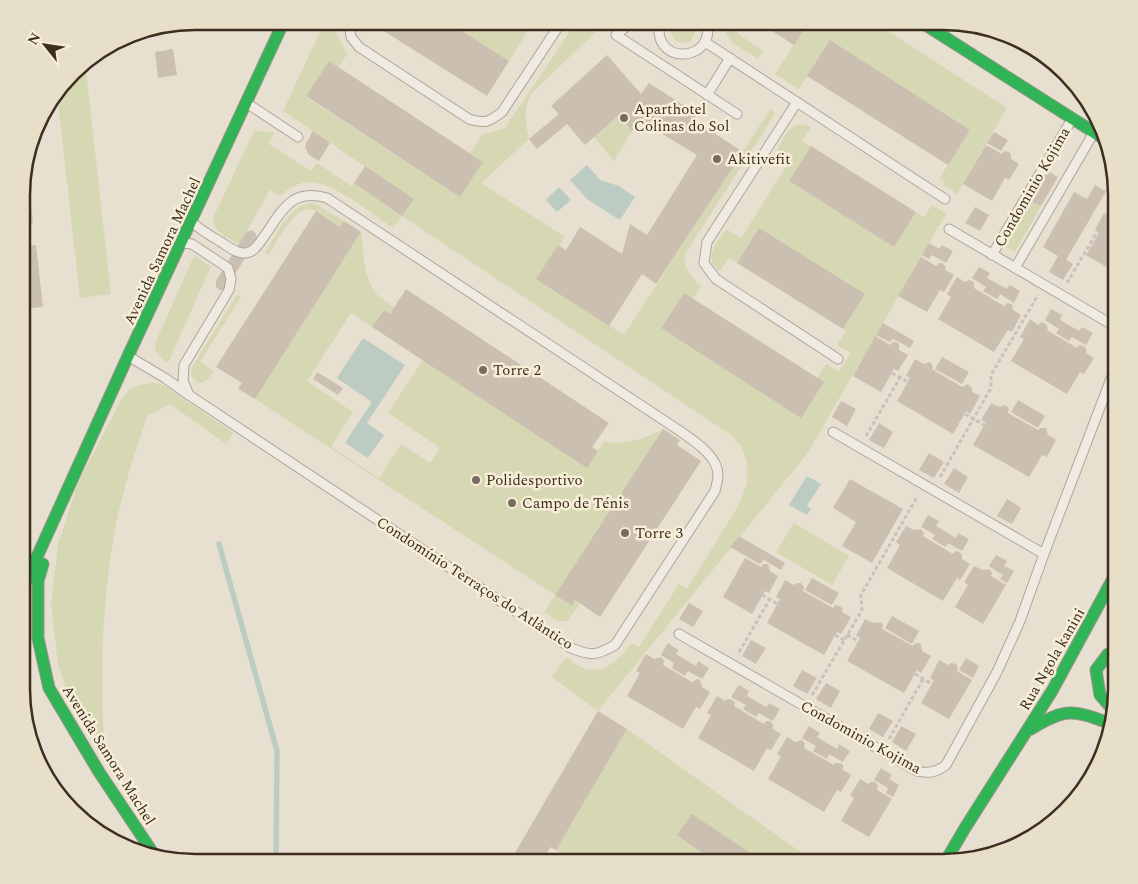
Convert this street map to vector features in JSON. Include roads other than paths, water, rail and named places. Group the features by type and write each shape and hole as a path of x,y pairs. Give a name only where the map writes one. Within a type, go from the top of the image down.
{"main road":[{"name":"Avenida Samora Machel","path":"30,572 128,356 280,30"},
{"path":"933,30 1094,133"},
{"name":"Avenida Samora Machel","path":"66,493 38,581 38,638 49,688 99,772 149,847"},
{"name":"Rua Ngola kanini","path":"950,854 1067,667 1108,588"},
{"path":"1107,704 1100,695 1096,670 1108,654"},
{"path":"1029,730 1051,716 1066,712 1077,712 1105,722"},
{"name":"Rua Ngola kanini","path":"945,840 1010,758"}],"lane":[{"path":"350,30 351,37 359,47 469,119 481,123 492,120 502,112 556,30"},
{"path":"623,30 616,35 737,114"},
{"path":"659,30 660,38 669,50 676,54 685,55 693,53 705,42 707,30"},
{"path":"705,42 945,199"},
{"path":"706,95 730,58"},
{"path":"797,102 707,242 704,262 716,279 838,359"},
{"path":"247,104 298,137"},
{"name":"Condominio Kojima","path":"992,255 1072,119"},
{"name":"Condominio Kojima","path":"1015,268 1094,133"},
{"name":"Condomínio Terraços do Atlântico","path":"189,395 571,648 584,653 600,654 615,645 715,491 718,474 713,460 701,447 680,431 327,198 314,194 299,197 285,206 256,248 246,253 237,252 200,230 191,221"},
{"name":"Condominio Kojima","path":"949,229 1108,322"},
{"path":"181,243 192,244 228,268 231,279 229,290 184,365 183,381 189,395"},
{"path":"128,356 189,395"},
{"name":"Condominio Kojima","path":"679,634 917,771 927,774 937,771 946,765 997,672 1020,621 1108,387"},
{"path":"833,432 1044,554"}],"waterway":[{"path":"219,544 277,751 276,854"}],"place":[{"name":"Aparthotel Colinas do Sol","path":"624,118"},
{"name":"Akitivefit","path":"717,159"},
{"name":"Torre 2","path":"483,370"},
{"name":"Polidesportivo","path":"476,480"},
{"name":"Campo de Ténis","path":"512,503"},
{"name":"Torre 3","path":"625,533"}]}
